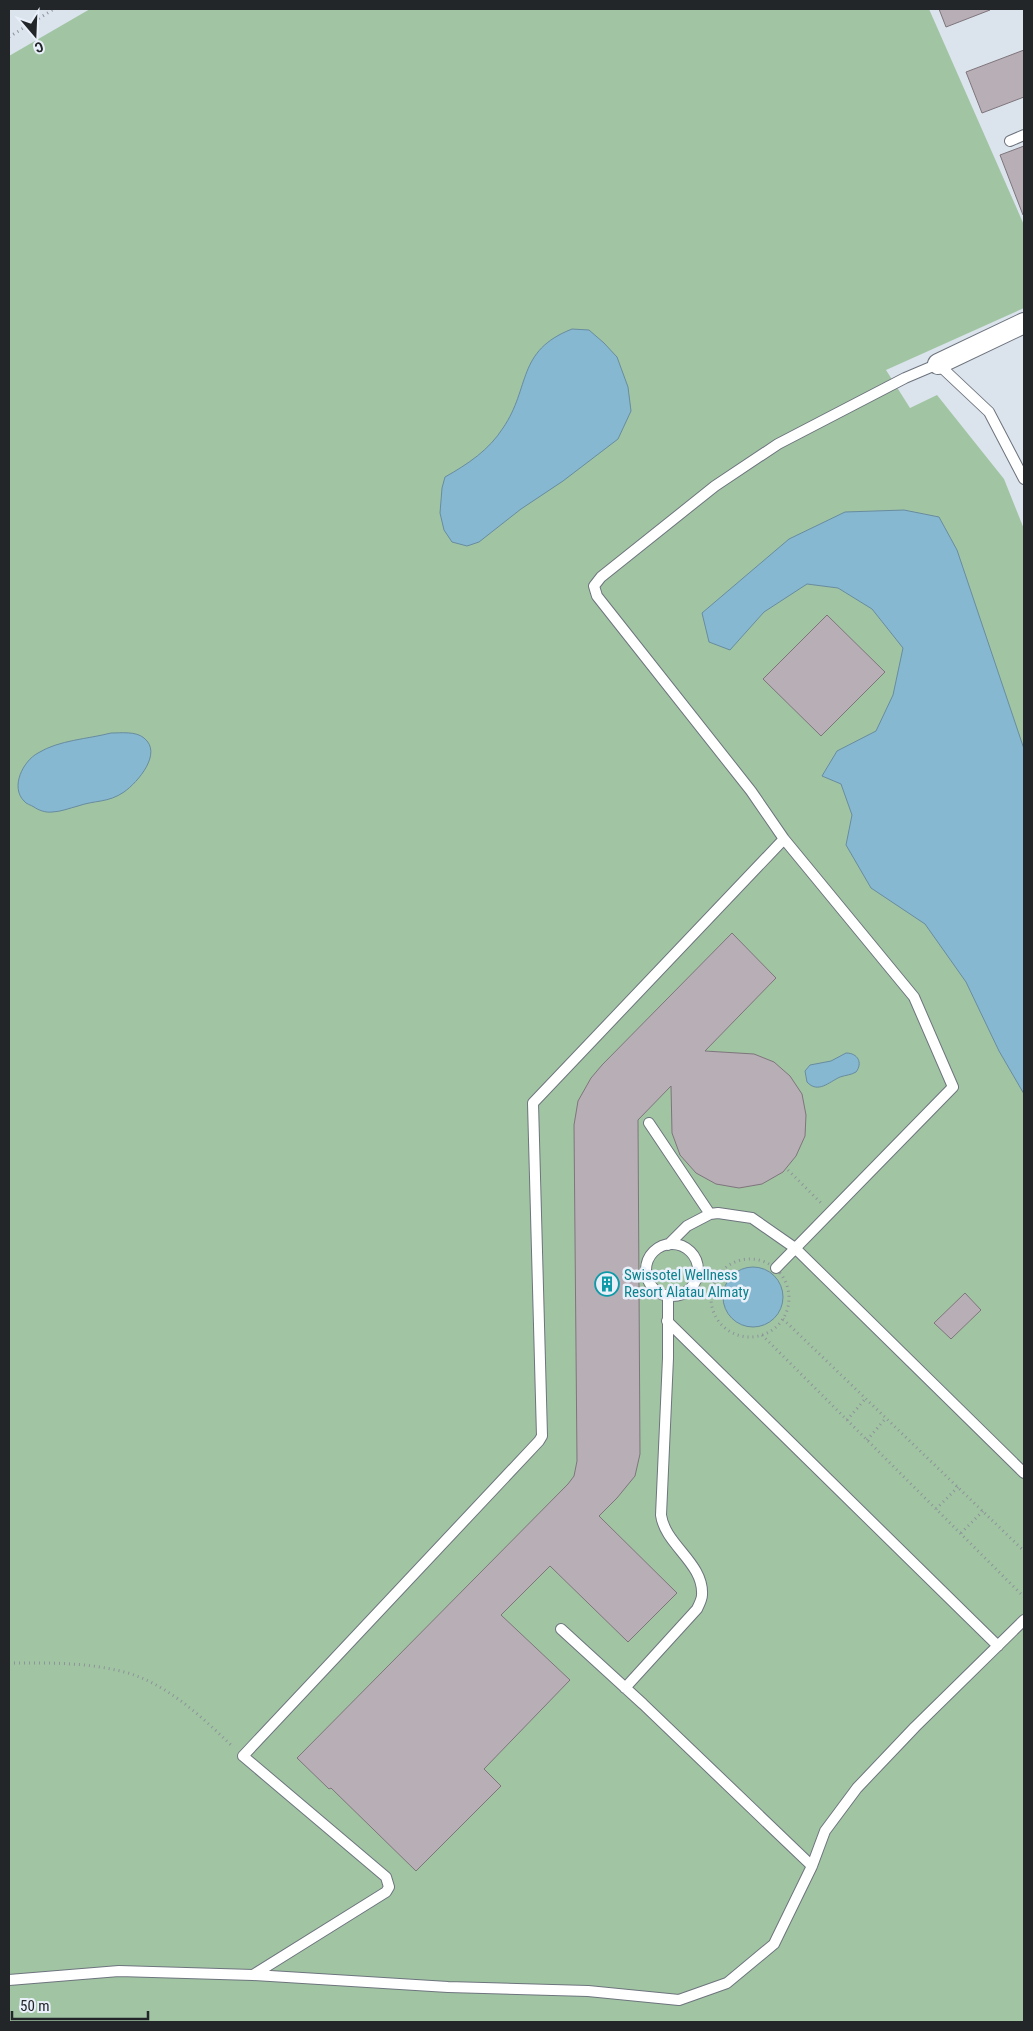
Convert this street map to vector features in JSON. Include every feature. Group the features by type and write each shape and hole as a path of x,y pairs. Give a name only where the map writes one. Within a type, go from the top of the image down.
{"street":[{"path":"938,364 1024,323"}],"lane":[{"path":"1010,141 1024,136"},
{"path":"776,1268 953,1087 914,997 784,839 751,791 597,596 594,586 601,577 659,529 715,486 778,444 905,378 938,364 989,412 1024,479"},
{"path":"254,1975 386,1892 389,1887 386,1877 242,1756 542,1436 533,1103 784,839"},
{"path":"649,1123 710,1214"},
{"path":"668,1245 683,1247 690,1252 698,1266 695,1282 690,1288 677,1296 661,1294 649,1282 647,1267 649,1259 654,1253 668,1245 686,1226 710,1214 752,1218 795,1248 1024,1473"},
{"path":"625,1688 697,1609 702,1596 701,1583 693,1567 670,1537 662,1523 661,1515 668,1358 668,1296"},
{"path":"667,1321 998,1646"},
{"path":"9,1980 119,1971 254,1975 448,1987 588,1991 679,2000 727,1983 774,1944 812,1866 825,1831 856,1788 1024,1620"},
{"path":"561,1629 812,1866"}],"path":[{"path":"9,38 54,9"},
{"path":"788,1170 830,1212"},
{"path":"741,1259 762,1260 776,1268 785,1280 788,1289 788,1305 783,1319 777,1327 762,1335 738,1336 720,1325 714,1316 710,1296 712,1286 723,1269 731,1263 741,1259"},
{"path":"783,1319 1024,1551"},
{"path":"762,1335 1024,1597"},
{"path":"848,1420 866,1398"},
{"path":"867,1440 886,1418"},
{"path":"936,1509 958,1487"},
{"path":"960,1533 983,1511"},
{"path":"9,1663 78,1664 118,1670 148,1682 172,1695 200,1716 242,1756"}],"green space":[{"path":"90,9 929,9 1024,225 1024,308 886,370 910,408 937,395 1004,479 1024,529 1024,2022 9,2022 9,56"}],"water":[{"path":"572,329 589,330 617,357 628,387 631,411 618,439 563,481 521,509 479,542 467,546 452,542 444,530 440,513 445,477 470,462 485,450 503,428 512,413 533,359 554,338"},
{"path":"904,510 939,517 957,550 1024,749 1024,1094 999,1051 966,982 925,924 871,888 846,845 852,815 841,784 822,776 837,751 876,731 893,695 903,648 872,609 838,588 807,584 764,612 730,650 709,642 702,613 789,539 845,512"},
{"path":"111,733 137,734 149,744 151,751 146,767 136,781 124,792 107,800 55,812 42,811 24,801 18,789 20,775 23,768 38,753 55,745"},
{"path":"846,1053 854,1055 858,1059 859,1065 856,1072 819,1087 815,1087 807,1082 805,1071 810,1065 831,1061"},
{"path":"747,1267 759,1267 775,1275 781,1285 783,1297 781,1309 775,1319 759,1327 747,1327 731,1319 723,1303 723,1291 731,1275"}],"building":[{"path":"939,9 989,9 990,10 946,27"},
{"path":"1024,50 1024,97 982,113 966,72"},
{"path":"1024,146 1024,214 1023,215 1000,155"},
{"path":"827,615 885,672 821,736 763,679"},
{"name":"Swissotel Wellness Resort Alatau Almaty","path":"732,933 776,978 705,1051 754,1054 774,1062 790,1076 802,1094 806,1115 805,1136 796,1156 783,1172 762,1184 739,1188 716,1184 696,1173 680,1155 672,1133 671,1086 638,1120 640,1454 635,1476 599,1516 677,1593 628,1642 550,1566 501,1615 570,1680 484,1769 501,1786 416,1871 331,1788 329,1789 297,1758 574,1476 577,1461 574,1125 578,1101 591,1078 602,1065"},
{"path":"965,1293 981,1310 951,1339 934,1323"}],"place":[{"name":"Swissotel Wellness Resort Alatau Almaty","path":"607,1284"}]}
